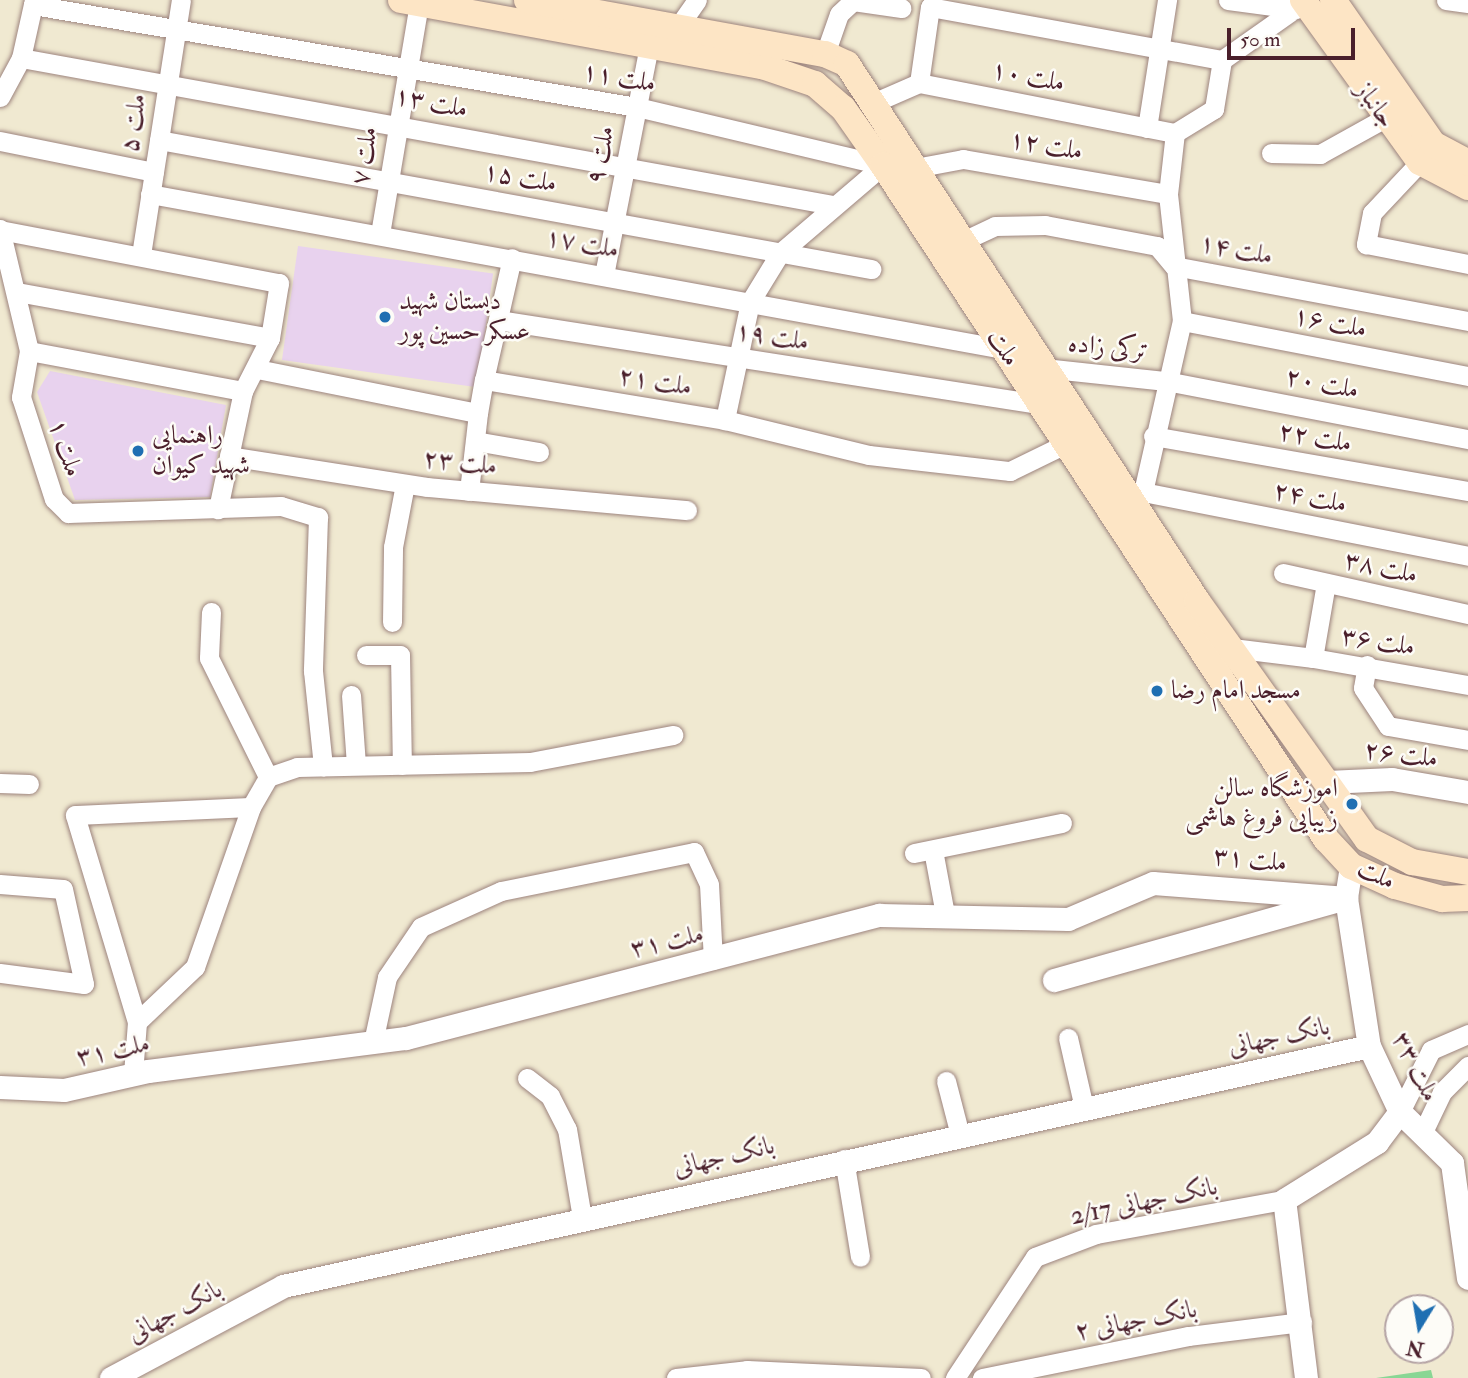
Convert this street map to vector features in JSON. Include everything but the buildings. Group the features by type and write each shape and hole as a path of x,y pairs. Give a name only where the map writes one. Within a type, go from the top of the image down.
{"main road":[{"name":"ملت","path":"527,0 825,54 846,64 873,103 901,162 1004,349 1038,404 1065,444 1127,501 1231,648 1271,725 1294,794 1351,866 1407,890 1468,898"},
{"name":"جانباز","path":"1333,0 1420,162 1468,187"},
{"name":"ملت","path":"410,2 762,66 815,84 901,162 963,241 1271,725 1327,782 1367,839 1412,862 1468,872"},
{"name":"جانباز","path":"1299,5 1398,124 1441,151 1468,163"}],"street":[{"name":"ملت ۵","path":"141,255 181,0"},
{"path":"678,27 697,0"},
{"path":"1147,128 1167,0"},
{"path":"1228,0 1299,5"},
{"path":"1446,0 1468,3"},
{"path":"825,54 839,14 853,1 901,8"},
{"name":"ملت ۷","path":"380,234 408,68 410,2"},
{"name":"ملت ۱۱","path":"33,3 176,31 637,107 901,162"},
{"path":"0,97 21,58 33,3"},
{"path":"1127,501 1153,436 1182,321 1168,194 1175,133 1214,109 1222,60 1299,5"},
{"path":"873,103 919,83 930,7 1222,60"},
{"name":"ملت ۹","path":"604,275 649,46"},
{"name":"ملت ۱۳","path":"21,58 397,123 832,205"},
{"name":"ملت ۱۰","path":"919,83 1175,133"},
{"path":"1271,153 1320,154 1398,124"},
{"name":"ملت ۱۵","path":"159,140 871,269"},
{"path":"0,141 154,172"},
{"name":"ملت ۱۲","path":"901,162 963,159 1168,194"},
{"path":"725,420 750,302 779,253 832,205 901,162"},
{"path":"1420,162 1372,213 1366,244 1468,264"},
{"name":"ملت ۱۷","path":"150,194 1004,349"},
{"name":"ملت ۱۴","path":"963,241 995,226 1045,225 1157,246 1174,266 1468,321"},
{"path":"0,229 279,282 270,338 257,369 243,391 218,509"},
{"name":"ملت ۱","path":"0,229 29,351 21,397 54,499 68,513 281,506 318,517 313,671 323,766"},
{"path":"469,491 484,380 512,258"},
{"path":"17,292 270,338"},
{"name":"ملت ۱۹","path":"498,320 1038,404"},
{"name":"ملت ۱۶","path":"1182,321 1468,376"},
{"path":"29,351 243,391"},
{"name":"ترکی زاده","path":"1044,368 1166,381"},
{"path":"257,369 478,413"},
{"name":"ملت ۲۱","path":"484,380 725,420 869,455 1010,471 1065,444"},
{"name":"ملت ۲۰","path":"1166,381 1468,439"},
{"name":"ملت ۲۲","path":"1153,436 1468,491"},
{"path":"475,440 539,452"},
{"name":"ملت ۲۳","path":"229,456 405,484 687,510"},
{"path":"392,622 393,547 405,484"},
{"name":"ملت ۲۴","path":"1127,501 1468,556"},
{"name":"ملت ۳۸","path":"1283,573 1468,614"},
{"name":"ملت ۳۶","path":"1326,583 1313,658 1367,665 1468,685"},
{"path":"211,612 209,658 268,777"},
{"path":"1231,648 1313,658"},
{"path":"366,655 400,655 402,765"},
{"path":"1367,665 1363,688 1388,726 1468,740"},
{"path":"351,695 356,765"},
{"path":"137,1023 195,967 251,807 268,777 323,766 530,762 673,735"},
{"name":"ملت ۲۶","path":"1327,782 1392,779 1468,792"},
{"path":"0,783 29,784"},
{"path":"133,1074 137,1023 75,815 251,807"},
{"path":"945,914 923,851 1062,823"},
{"path":"373,1042 387,977 421,927 501,891 694,852 709,884 713,960"},
{"name":"ملت ۳۳","path":"1351,866 1346,898 1369,1046 1399,1112 1452,1163 1468,1275"},
{"name":"ملت ۳۱","path":"0,1087 64,1090 133,1074 373,1042 713,960 879,915 945,914 1068,919 1153,883 1346,898"},
{"path":"0,884 63,889 84,984 0,973"},
{"path":"1054,980 1142,960 1346,898"},
{"path":"1306,1378 1302,1322 1284,1200 1377,1142 1399,1112 1431,1050 1468,1034"},
{"path":"1068,1038 1084,1108"},
{"name":"بانک جهانی","path":"121,1376 283,1286 844,1159 1369,1046"},
{"path":"1422,1134 1442,1092 1468,1066"},
{"path":"527,1078 550,1096 567,1129 582,1218"},
{"path":"946,1081 960,1135"},
{"path":"844,1159 860,1257"},
{"name":"بانک جهانی 2/17","path":"955,1378 1035,1257 1096,1234 1284,1200"},
{"name":"بانک جهانی ۲","path":"982,1378 1029,1372 1302,1322"},
{"path":"676,1378 747,1370 920,1378"}],"shaded area":[{"name":"دبستان شهید عسکر حسین پور","path":"298,246 493,273 477,387 282,360"},
{"name":"راهنمایی شهید کیوان","path":"50,371 226,405 210,497 75,500 37,392"}],"green space":[{"path":"1431,1370 1433,1378 1376,1378"}],"place":[{"name":"دبستان شهید عسکر حسین پور","path":"385,317"},
{"name":"راهنمایی شهید کیوان","path":"138,451"},
{"name":"مسجد امام رضا","path":"1157,691"},
{"name":"اموزشگاه سالن زیبایی فروغ هاشمی","path":"1352,804"}]}
